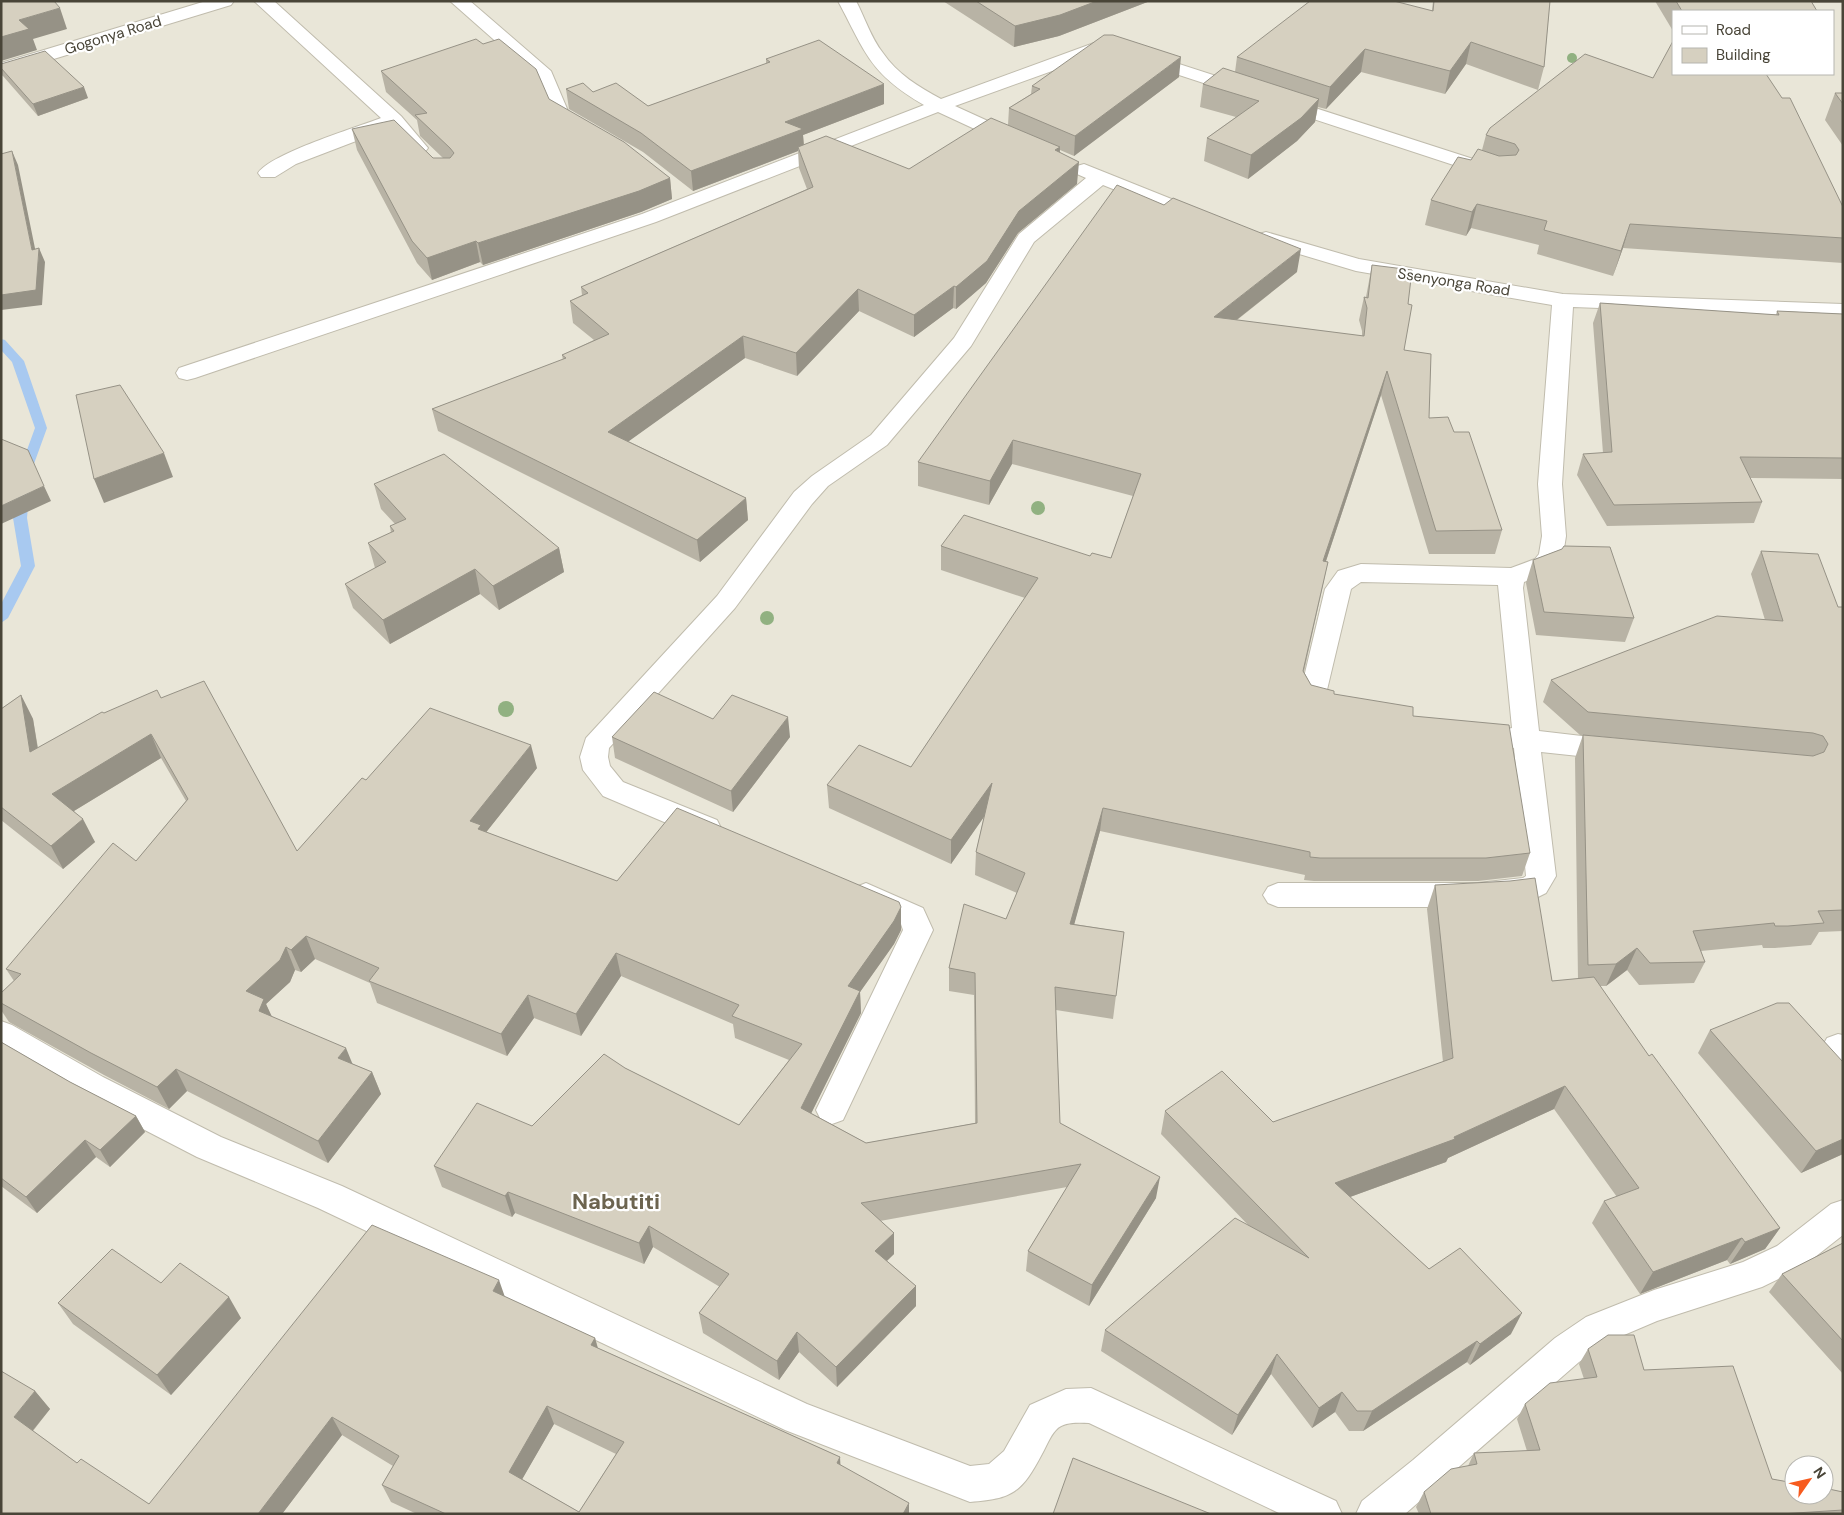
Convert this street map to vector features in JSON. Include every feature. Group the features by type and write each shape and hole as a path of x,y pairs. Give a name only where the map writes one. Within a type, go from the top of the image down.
{"street":[{"name":"Gogonya Road","path":"1,69 225,1"},
{"path":"263,1 394,120 416,147 434,163"},
{"path":"459,1 544,75 560,114 593,133"},
{"path":"847,1 875,56 904,83 938,104 1030,147"},
{"path":"187,373 649,218 681,194 1094,49 1114,48 1501,174"},
{"path":"268,173 289,160 394,120"},
{"path":"1065,162 1221,224"},
{"path":"731,838 613,789 597,770 594,757 596,746 726,602 804,498 820,481 879,440 963,341 1026,238 1100,177"},
{"name":"Ssenyonga Road","path":"1248,232 1356,265 1563,300 1843,311"},
{"path":"1364,711 1317,702 1314,698 1341,581 1347,576 1361,573 1513,577 1544,565 1551,555 1554,536 1550,484 1563,300"},
{"path":"1278,894 1478,895 1528,889 1536,885 1541,876 1510,588 1513,577"},
{"path":"1489,734 1527,742 1644,752"},
{"path":"832,1110 918,930 914,916 848,888"},
{"path":"1,1034 92,1086 209,1147 330,1197 798,1418 970,1484 997,1482 1017,1464 1043,1418 1066,1406 1091,1405 1323,1514"},
{"path":"1375,1514 1426,1474 1566,1350 1598,1328 1654,1306 1750,1276 1789,1257 1843,1215"}],"shaded area":[{"path":"1,1 1843,1 1843,1514 1,1514"}],"building":[{"path":"1,1 54,1 60,8 19,20 29,29 1,37"},
{"path":"976,1 1097,1 1060,15 1015,26"},
{"path":"1310,1 1394,1 1433,11 1434,1 1550,1 1544,67 1471,42 1450,71 1365,49 1330,87 1237,57"},
{"path":"1676,1 1811,1 1816,10 1681,10"},
{"path":"1104,35 1113,35 1181,57 1075,136 1009,108 1040,89 1032,86"},
{"path":"476,39 483,44 499,39 536,69 549,99 624,142 670,178 639,191 427,258 412,241 352,129 394,120 433,158 450,158 454,153 450,148 415,115 427,113 381,71"},
{"path":"819,40 884,84 785,122 803,129 691,171 641,133 566,89 583,83 593,92 616,83 648,106 770,62 766,59"},
{"path":"1672,43 1672,75 1767,75 1782,98 1790,98 1843,207 1843,238 1630,224 1621,251 1544,230 1547,221 1477,204 1472,212 1431,200 1458,157 1471,160 1478,149 1499,156 1516,155 1519,150 1515,144 1486,135 1490,128 1585,54 1653,78"},
{"path":"45,51 84,87 33,104 1,68 1,64"},
{"path":"1223,68 1319,99 1301,118 1251,155 1207,138 1259,101 1203,84"},
{"path":"1835,93 1843,93 1843,104"},
{"path":"991,118 1060,147 1055,150 1079,162 1019,211 987,261 956,287 954,286 914,315 858,289 796,353 743,336 608,432 746,498 697,540 432,409 566,358 562,355 609,334 570,301 588,293 581,287 813,187 798,147 826,136 909,169"},
{"path":"12,151 32,250 39,248 36,290 1,295 1,154"},
{"path":"1117,185 1164,205 1173,198 1301,249 1214,317 1364,336 1367,308 1364,297 1368,298 1372,265 1412,270 1408,304 1412,305 1404,350 1431,354 1429,418 1448,417 1454,432 1469,432 1502,530 1436,531 1387,371 1323,561 1328,562 1303,671 1311,685 1334,691 1334,694 1413,707 1413,716 1509,725 1530,853 1486,858 1310,857 1310,852 1103,808 1070,924 1124,932 1116,996 1055,987 1060,1123 1160,1177 1092,1285 1028,1251 1081,1164 861,1203 894,1233 875,1251 916,1286 836,1367 797,1332 777,1361 699,1313 729,1274 649,1226 639,1243 508,1192 505,1196 434,1166 477,1103 532,1126 604,1054 625,1068 739,1125 802,1044 732,1016 739,1005 616,953 576,1014 528,995 501,1034 369,981 379,968 306,936 291,950 286,947 280,960 246,991 264,999 259,1011 346,1048 338,1058 372,1072 318,1141 176,1069 157,1087 1,1003 1,993 21,974 6,969 113,843 136,861 188,799 151,734 52,794 83,819 51,846 1,807 1,709 21,695 30,752 102,712 104,713 157,690 161,698 204,681 297,851 362,778 366,780 430,708 531,745 470,821 481,825 478,829 617,881 677,808 899,902 901,907 894,921 848,986 860,991 801,1108 866,1143 977,1123 975,973 949,968 964,904 1006,919 1025,873 976,852 992,783 951,840 827,785 859,745 911,767 1038,578 941,546 964,515 1090,556 1092,553 1111,558 1141,474 1013,440 990,481 918,462"},
{"path":"1600,303 1779,315 1777,311 1843,314 1843,458 1740,457 1762,502 1614,505 1583,454 1612,452"},
{"path":"120,385 164,453 94,479 76,395"},
{"path":"1,439 28,450 44,486 1,506"},
{"path":"444,454 559,548 493,586 475,569 383,620 345,584 386,562 368,543 394,531 390,526 406,519 374,484"},
{"path":"1564,546 1610,547 1634,618 1544,612 1533,560 1562,549"},
{"path":"1761,551 1818,554 1838,607 1843,607 1843,910 1818,911 1824,923 1775,926 1774,923 1693,931 1705,962 1650,963 1637,948 1616,964 1588,965 1583,735 1813,756 1824,752 1828,744 1823,736 1813,733 1588,712 1551,680 1717,616 1783,621"},
{"path":"654,692 713,719 732,695 788,717 731,791 612,737"},
{"path":"1535,878 1552,981 1594,977 1649,1056 1652,1054 1780,1228 1745,1242 1742,1238 1653,1272 1604,1201 1639,1188 1565,1086 1454,1137 1455,1139 1335,1183 1429,1269 1460,1248 1522,1313 1480,1344 1477,1341 1372,1411 1357,1411 1342,1392 1319,1408 1277,1354 1238,1415 1105,1330 1235,1218 1309,1258 1165,1111 1222,1071 1273,1122 1453,1058 1435,885"},
{"path":"1777,1003 1789,1003 1843,1062 1843,1139 1816,1151 1710,1030"},
{"path":"1,1042 70,1082 136,1116 100,1150 85,1140 26,1197 1,1178"},
{"path":"372,1225 499,1280 493,1291 595,1338 591,1345 840,1457 837,1463 909,1503 903,1514 446,1514 382,1485 399,1456 332,1417 258,1514 1,1514 1,1371 35,1391 14,1417 77,1463 81,1459 149,1504","holes":["547,1406 624,1442 579,1512 509,1472"]},
{"path":"1843,1243 1843,1341 1782,1274"},
{"path":"112,1249 161,1283 180,1263 229,1297 157,1375 58,1303"},
{"path":"1608,1335 1634,1335 1644,1370 1733,1366 1772,1479 1784,1481 1784,1505 1834,1505 1834,1490 1843,1492 1843,1510 1780,1514 1431,1514 1424,1492 1451,1469 1477,1464 1474,1453 1540,1450 1525,1404 1550,1383 1597,1377 1588,1349"},
{"path":"1073,1458 1211,1514 1053,1514"}],"waterway":[{"path":"1,343 18,361 41,428 25,472 20,518 28,566 1,618"}],"district":[{"name":"Nabutiti","path":"616,1201"}]}
